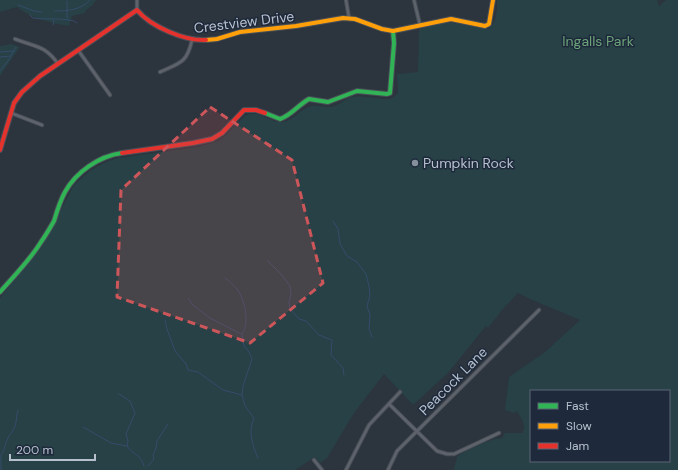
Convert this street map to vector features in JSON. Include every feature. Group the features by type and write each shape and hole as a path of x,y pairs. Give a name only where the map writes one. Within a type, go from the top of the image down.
{"street":[{"path":"0,150 10,112 14,103 22,92 37,78 137,10 137,0"},
{"path":"346,0 349,18"},
{"path":"414,0 420,25"},
{"name":"Crestview Drive","path":"137,10 142,16 175,35 188,40 206,40 217,39 243,31 294,26 349,18 366,22 384,30 393,30 452,19 485,26 489,24 493,0"},
{"path":"0,292 40,244 53,222 64,193 70,184 93,164 115,154 212,139 222,133 244,110 256,110 280,119 290,115 300,104 309,99 328,102 357,91 390,93 394,43 393,30"},
{"path":"15,39 42,48 52,55 58,64"},
{"path":"160,72 180,63 187,57 192,40"},
{"path":"78,50 110,95"},
{"path":"10,112 42,125"},
{"name":"Peacock Lane","path":"388,470 397,451 538,310"},
{"path":"346,470 369,425 400,392"},
{"path":"389,404 437,451 447,454 454,454 499,433"},
{"path":"314,460 322,470"}],"highlighted area":[{"path":"210,107 292,160 323,283 250,343 117,297 121,190"}],"green space":[{"path":"0,0 98,0 86,10 85,13 72,16 69,26 49,22 29,15 17,7 0,12"},
{"name":"Ingalls Park","path":"497,0 657,0 659,6 666,0 678,0 678,470 454,470 457,456 473,447 484,442 502,438 505,433 522,433 524,425 517,411 514,413 505,410 509,377 545,352 580,320 518,293 488,328 486,326 448,373 413,405 384,374 354,413 327,458 320,463 315,457 295,470 0,470 0,298 42,246 74,185 91,170 106,162 118,158 198,147 218,141 245,116 250,114 283,122 290,120 305,108 314,106 333,107 352,97 360,96 389,99 394,97 398,93 397,74 418,72 419,29 448,22 489,29 494,23 497,12"},
{"path":"11,44 20,47 0,76 0,46"}],"waterway":[{"path":"55,11 78,8 90,0"},
{"path":"67,1 67,18"},
{"path":"18,5 34,11 42,12"},
{"path":"30,15 33,18 38,19 64,19 77,23"},
{"path":"53,25 54,20"},
{"path":"0,57 11,56 16,47"},
{"path":"0,52 14,51"},
{"path":"0,71 11,57"},
{"path":"333,221 338,229 340,244 347,256 357,262 366,274 370,296 367,306 370,315 369,329 372,337"},
{"path":"267,260 281,274 290,286 290,309 299,319 306,321 319,335 332,340 331,355 343,368 344,375"},
{"path":"225,278 237,289 246,312 246,324 242,334 244,346 252,359 243,386 242,395"},
{"path":"188,298 193,305 210,318 241,334"},
{"path":"165,320 175,351 186,364 188,370 198,372 223,390 242,395 245,406 254,418 251,433 258,458"},
{"path":"119,394 130,401 135,413 126,434 128,441 127,446"},
{"path":"1,470 1,455 15,426 18,410"},
{"path":"148,466 154,459 153,455 157,441 168,424"},
{"path":"83,427 111,443 127,446 141,459 144,466"}],"traffic: fast":[{"path":"265,113 280,119 288,115 309,99 328,102 357,91 390,93 394,43 393,31"},
{"path":"0,292 27,262 45,237 54,221 65,192 75,178 97,161 122,153"}],"traffic: slow":[{"path":"206,40 217,39 240,32 296,26 343,18 355,19 382,29 393,31 451,19 485,26 489,24 493,0"}],"traffic: jam":[{"path":"0,150 14,103 22,92 40,76 137,10 151,22 169,32 188,38 206,40"},
{"path":"122,153 212,139 222,133 244,110 256,110 265,113"}],"place":[{"name":"Pumpkin Rock","path":"415,163"}]}
